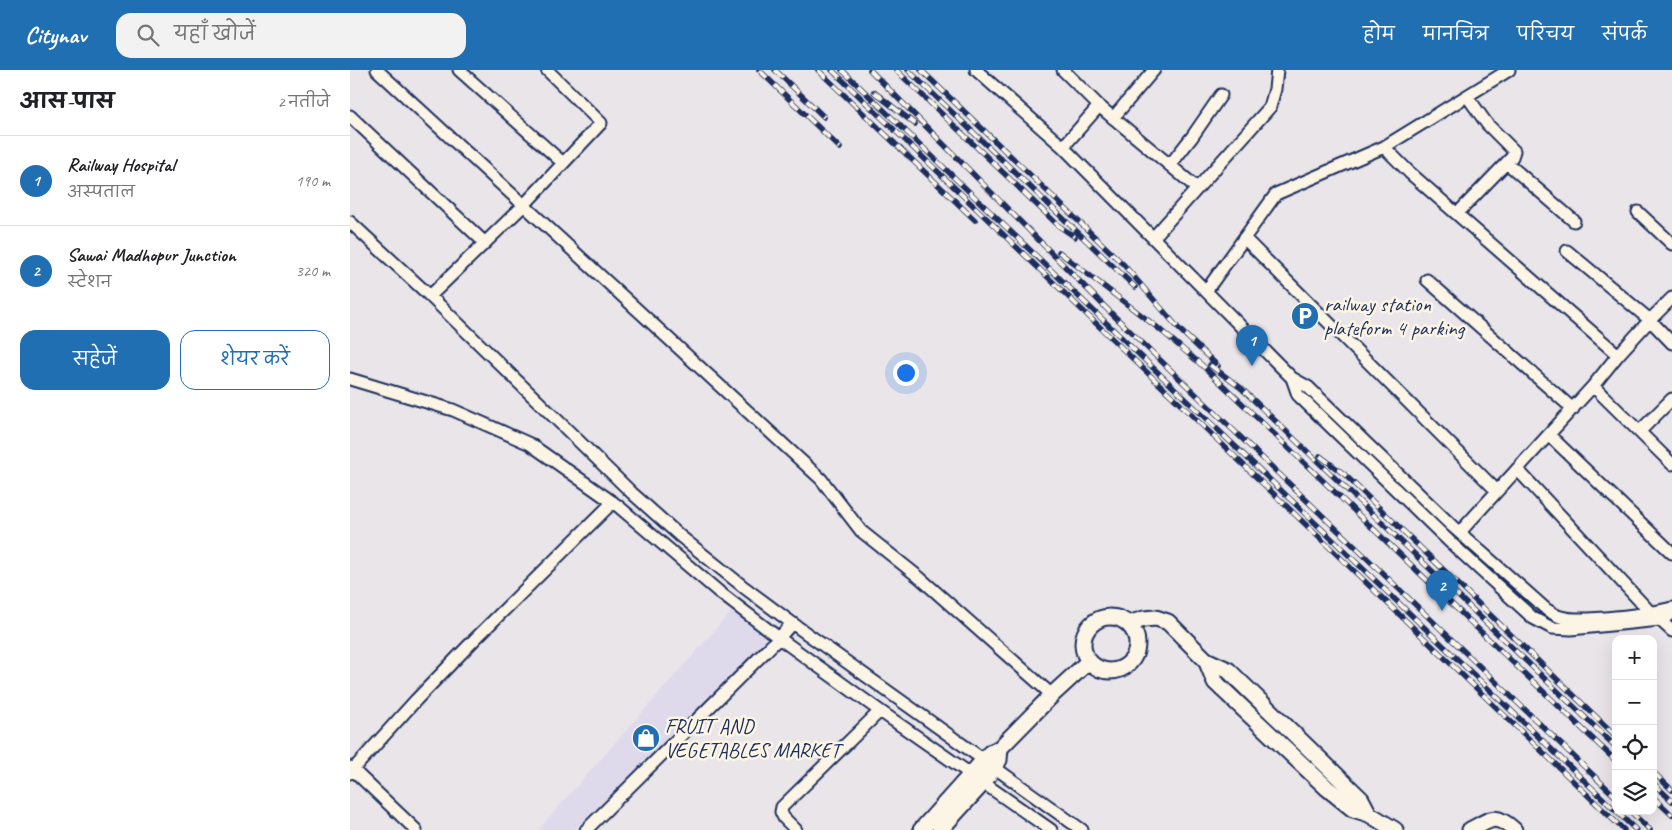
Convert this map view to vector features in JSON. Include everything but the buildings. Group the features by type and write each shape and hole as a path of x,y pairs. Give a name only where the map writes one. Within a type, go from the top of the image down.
{"street":[{"path":"377,70 821,479 861,530 920,578 1052,695"},
{"path":"459,70 563,163"},
{"path":"430,296 524,205 601,123 548,70"},
{"path":"976,70 1063,148 1292,378 1308,387 1460,532 1546,610 1560,617 1578,619 1672,608"},
{"path":"1063,70 1099,106 1197,188"},
{"path":"1113,118 1154,70"},
{"path":"1153,238 1270,107 1275,89 1277,70"},
{"path":"1206,291 1276,194 1384,147 1509,70"},
{"path":"1170,165 1221,95"},
{"path":"1457,214 1507,163 1514,151 1487,124 1467,96"},
{"path":"1063,148 1099,106"},
{"path":"350,116 486,242"},
{"path":"1384,147 1410,173 1618,355"},
{"path":"1507,163 1574,221"},
{"path":"1638,212 1672,244"},
{"path":"350,222 430,296 632,493 694,548 792,623 1082,830"},
{"path":"1244,238 1497,491"},
{"path":"1567,251 1650,320 1672,343"},
{"path":"1427,280 1573,409"},
{"path":"1460,532 1594,386 1618,355 1672,298"},
{"path":"1292,378 1298,395 1451,543 1533,618 1552,628 1571,629 1660,620 1672,613"},
{"path":"350,379 453,410 530,444 616,504 719,592 779,638 1050,830"},
{"path":"1594,386 1672,464"},
{"path":"1640,431 1672,398"},
{"path":"1548,435 1672,553"},
{"path":"1517,469 1650,612"},
{"path":"416,830 351,770 475,639 616,504 632,493"},
{"path":"1112,617 1121,619 1134,631 1136,639 1134,656 1121,668 1104,670 1089,661 1083,644 1084,635 1095,621 1112,617"},
{"path":"1128,624 1150,618 1168,622 1206,660 1215,682 1327,788 1353,809 1369,814 1395,830"},
{"path":"1660,620 1672,631"},
{"path":"586,830 792,623"},
{"path":"940,830 989,764 999,760 1000,748 1052,695 1089,661"},
{"path":"796,830 784,818 781,812 782,807 880,711"},
{"path":"921,830 978,778"},
{"path":"1470,830 1490,819 1498,818 1514,830"}],"shaded area":[{"name":"FRUIT AND VEGETABLES MARKET","path":"737,605 771,646 574,830 538,830"}],"railway":[{"path":"759,70 840,148"},
{"path":"775,70 824,117"},
{"path":"818,70 975,220"},
{"path":"832,70 1624,830"},
{"path":"842,70 1612,807"},
{"path":"870,70 1109,311 1612,793"},
{"path":"896,70 1059,226 1075,237"},
{"path":"908,70 1135,287"},
{"path":"921,70 1123,264 1180,330 1218,366"},
{"path":"874,92 915,124"},
{"path":"1059,252 1158,328 1204,367 1612,757"},
{"path":"1210,365 1241,388 1612,743"},
{"path":"1320,456 1344,474 1612,732"},
{"path":"1657,776 1672,790"},
{"path":"1657,787 1672,801"},
{"path":"1657,801 1672,815"},
{"path":"1620,815 1636,830"},
{"path":"1634,815 1650,830"}],"place":[{"name":"railway station plateform 4 parking","path":"1305,316"},
{"name":"Railway Hospital","path":"1252,366"},
{"name":"Sawai Madhopur Junction","path":"1442,611"},
{"name":"FRUIT AND VEGETABLES MARKET","path":"646,738"}]}
